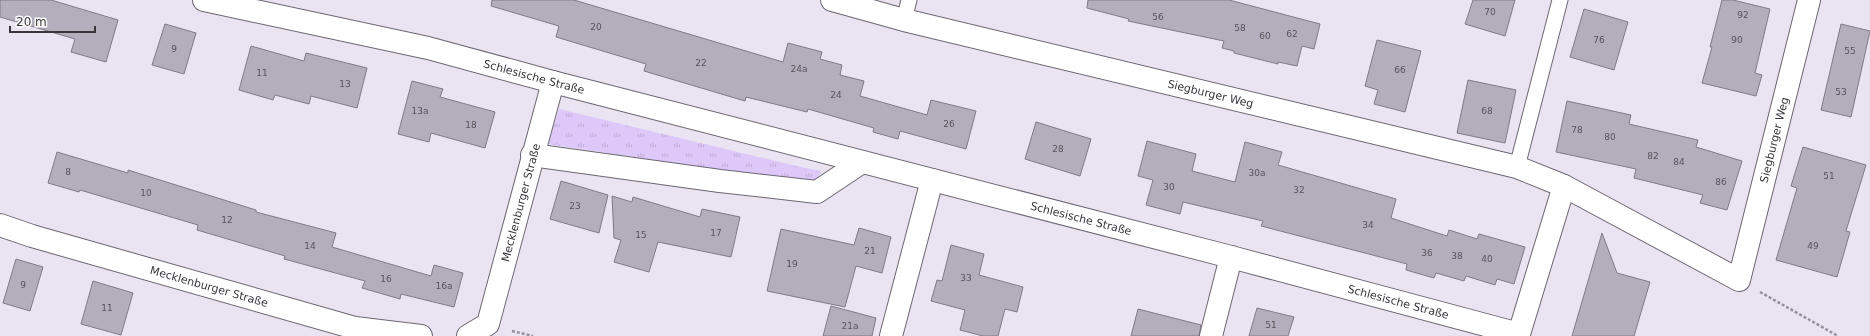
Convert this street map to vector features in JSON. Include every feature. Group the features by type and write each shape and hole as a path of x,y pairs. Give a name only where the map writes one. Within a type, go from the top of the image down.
{"street":[{"name":"Schlesische Straße","path":"204,0 428,48 553,82 1231,257 1519,335 1564,186"},
{"name":"Siegburger Weg","path":"832,0 907,10 1517,167 1564,186 1739,280 1809,0"},
{"name":"Mecklenburger Straße","path":"468,336 488,324 532,155 553,82"},
{"path":"532,155 720,181 817,192 862,162"},
{"path":"891,336 932,180"},
{"name":"Mecklenburger Straße","path":"0,225 32,236 355,328 421,336"},
{"path":"1211,336 1231,257"}],"lane":[{"path":"1517,167 1560,0"}],"path":[{"path":"1739,280 1838,336"}],"green space":[{"path":"559,109 822,171 815,181 773,178 548,144"}],"building":[{"path":"0,0 51,0 118,20 106,62 71,52 75,39 0,17"},
{"path":"492,0 574,0 783,62 788,43 822,52 820,59 842,65 840,75 864,81 860,96 927,115 931,100 976,111 966,149 900,131 898,139 873,132 874,128 808,109 807,112 746,97 745,101 644,71 646,64 556,37 559,26 491,6"},
{"path":"1088,0 1229,0 1320,24 1314,49 1302,46 1297,66 1278,62 1278,64 1234,53 1234,51 1222,48 1224,41 1128,21 1129,19 1087,8"},
{"path":"1473,0 1515,0 1505,36 1465,24"},
{"path":"1722,0 1733,0 1770,9 1755,73 1762,75 1756,96 1702,83 1712,47 1710,47"},
{"path":"1584,9 1628,22 1614,70 1570,57"},
{"path":"165,24 196,33 184,74 152,65"},
{"path":"1841,24 1870,31 1851,117 1821,110"},
{"path":"1377,40 1421,51 1405,112 1374,104 1378,90 1365,86"},
{"path":"251,46 304,61 306,53 367,68 357,108 311,96 309,104 275,95 273,100 239,90"},
{"path":"1468,80 1516,90 1505,143 1457,133"},
{"path":"412,81 443,89 440,97 495,112 485,148 431,133 429,142 398,134"},
{"path":"1567,101 1631,115 1629,124 1698,140 1696,147 1742,161 1727,210 1700,203 1703,195 1634,178 1636,169 1556,152"},
{"path":"1036,122 1091,139 1080,176 1025,159"},
{"path":"1147,141 1196,154 1192,171 1235,182 1245,142 1282,152 1278,165 1396,199 1391,218 1447,236 1449,230 1477,239 1479,234 1525,247 1514,284 1497,279 1495,285 1466,276 1464,281 1436,273 1434,278 1406,270 1407,264 1261,226 1263,221 1183,202 1180,214 1146,205 1153,180 1138,176"},
{"path":"1803,147 1866,165 1846,231 1850,232 1837,277 1776,260 1797,188 1791,186"},
{"path":"57,152 128,173 128,170 256,210 256,212 336,233 332,247 431,276 434,265 463,273 454,307 401,294 400,299 362,288 365,281 284,259 285,256 197,230 198,225 80,190 79,192 48,183"},
{"path":"561,181 608,195 599,233 550,219"},
{"path":"612,196 632,202 633,197 700,217 702,209 740,217 731,257 658,242 649,272 614,262 621,240 614,238"},
{"path":"859,228 891,237 882,273 856,266 845,307 767,291 781,229 854,245"},
{"path":"1602,233 1617,273 1650,282 1634,336 1572,336"},
{"path":"951,245 984,254 979,275 1023,287 1017,312 1005,309 998,336 983,336 960,330 965,310 931,301 937,280 942,281"},
{"path":"16,259 43,267 30,311 3,303"},
{"path":"93,281 133,293 121,335 81,324"},
{"path":"831,306 876,318 872,336 823,336"},
{"path":"1257,308 1294,317 1288,336 1249,336"},
{"path":"1138,309 1201,325 1199,336 1131,336"}]}
